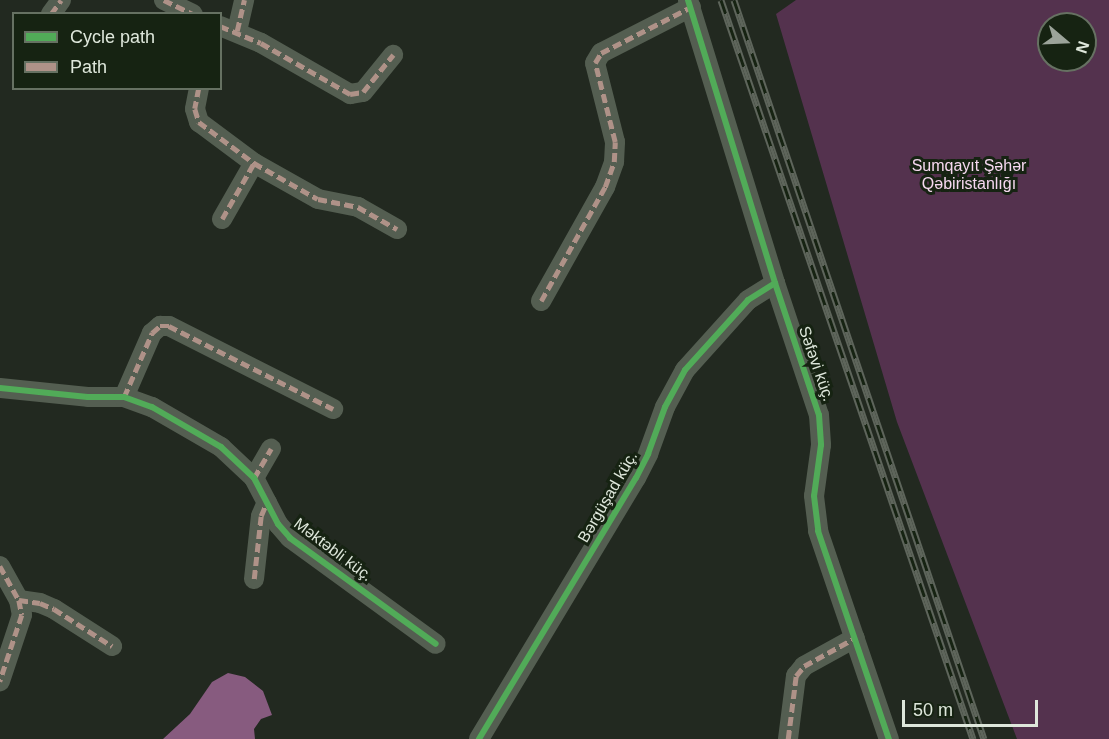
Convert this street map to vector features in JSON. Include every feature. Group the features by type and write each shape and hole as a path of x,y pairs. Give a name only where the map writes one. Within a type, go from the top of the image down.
{"street":[{"path":"164,0 189,12"},
{"path":"244,0 225,29 350,94 363,92 393,55"},
{"path":"541,301 605,187 614,162 615,142 595,63 601,53 689,3"},
{"name":"Səfəvi küç.","path":"689,3 775,283 819,415 821,445 815,511 824,550 889,739"},
{"path":"200,90 195,109 199,122 254,163 318,199 358,207 397,229"},
{"path":"222,219 254,163"},
{"name":"Bərgüşad küç.","path":"479,739 626,495 648,454 665,407 685,370 748,300 775,283"},
{"path":"124,397 152,333 160,326 169,326 333,409"},
{"name":"Məktəbli küç.","path":"0,388 88,397 124,397 152,407 221,447 254,478 278,524 290,538 436,644"},
{"path":"254,478 271,449"},
{"path":"255,579 261,516 267,502"},
{"path":"0,566 19,600 22,615 0,681"},
{"path":"19,600 40,603 54,609 112,646"},
{"path":"788,739 796,676 804,666 855,638"}],"green space":[{"name":"Sumqayıt Şəhər Qəbiristanlığı","path":"796,0 1109,0 1109,739 1017,739 897,422 776,14"}],"shaded area":[{"path":"228,673 245,677 263,691 272,715 261,719 254,729 255,739 163,739 190,714 212,682"}],"railway":[{"path":"721,0 973,739"},
{"path":"734,0 984,739"}],"marked path":[{"path":"52,12 61,0"},
{"path":"164,0 189,12"},
{"path":"237,31 244,0"},
{"path":"541,301 605,187 614,162 615,142 595,63 601,53 691,7"},
{"path":"222,27 261,43 350,94 363,92 393,55"},
{"path":"199,90 195,109 199,122 254,163 318,199 358,207 397,229"},
{"path":"222,219 254,163"},
{"path":"124,397 152,333 160,326 169,326 333,409"},
{"path":"254,478 271,449"},
{"path":"254,579 261,516 267,502"},
{"path":"0,566 19,600 22,615 0,681"},
{"path":"19,600 40,603 54,609 112,646"},
{"path":"788,739 796,676 804,666 855,638"}],"cycle path":[{"path":"688,0 775,283 819,415 821,445 814,496 818,531 889,739"},
{"path":"479,739 636,478 648,454 665,407 685,370 748,300 775,283"},
{"path":"0,388 88,397 124,397 152,407 221,447 254,478 278,524 290,538 436,644"}]}
